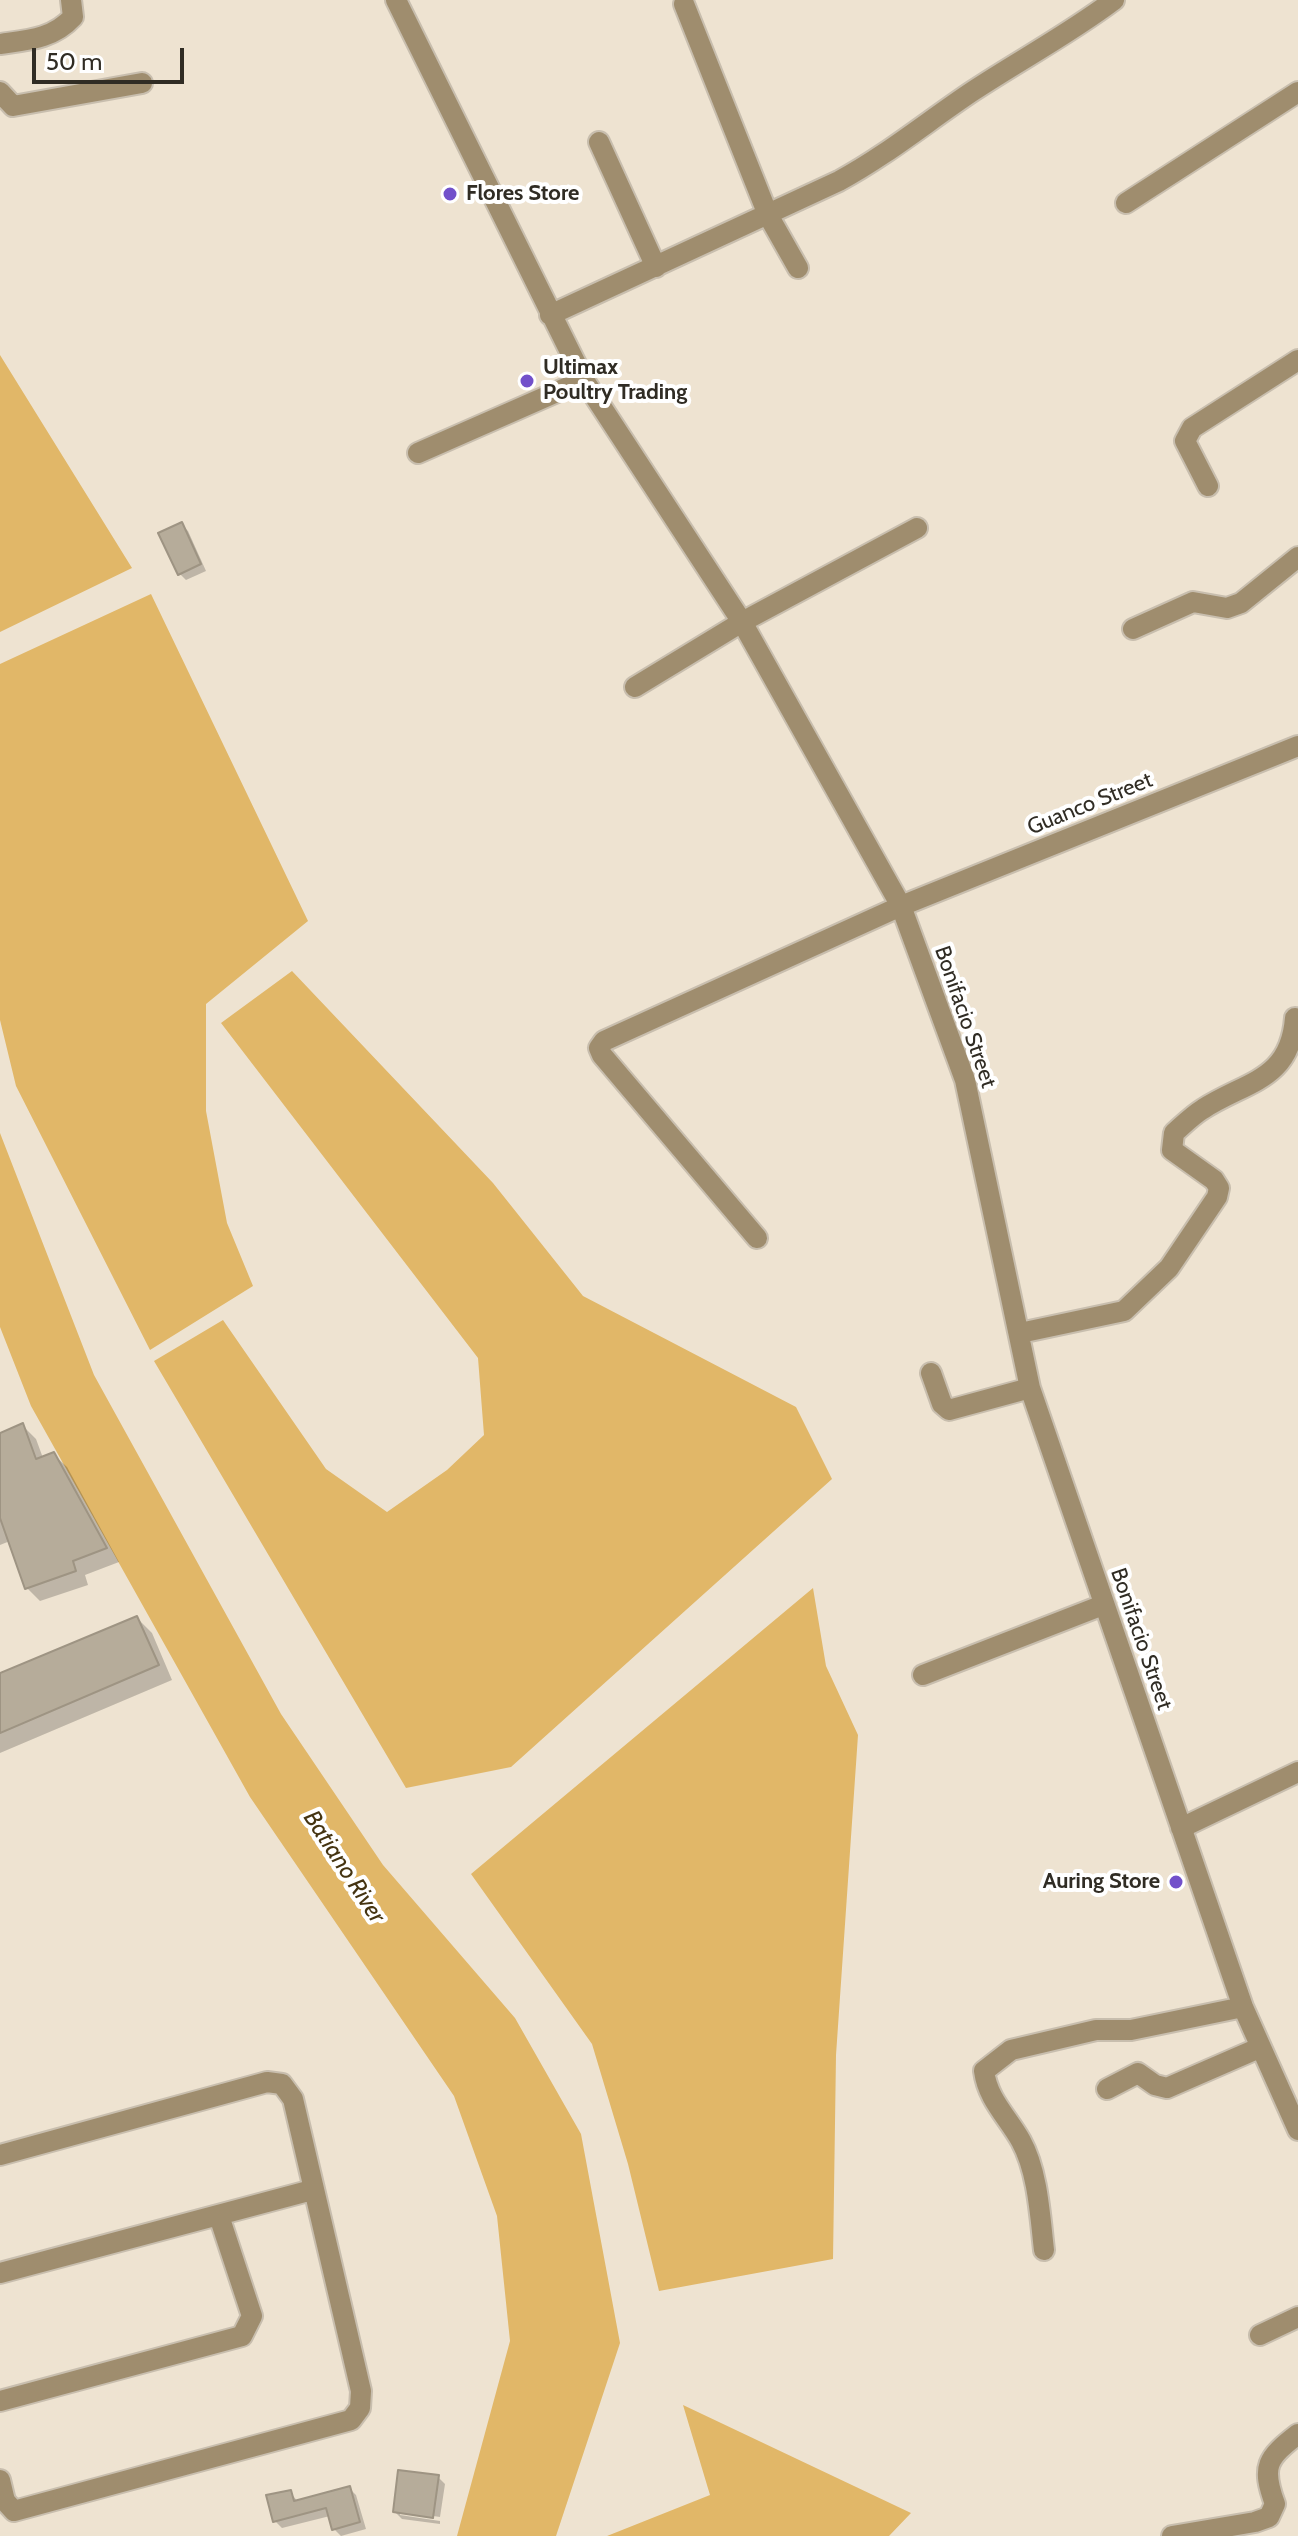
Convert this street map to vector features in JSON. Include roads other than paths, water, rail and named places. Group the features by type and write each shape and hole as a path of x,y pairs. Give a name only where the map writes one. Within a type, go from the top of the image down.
{"street":[{"path":"0,44 39,39 61,30 73,17 71,0"},
{"name":"Bonifacio Street","path":"396,0 584,380 742,622 901,906 965,1080 1030,1388 1243,2007 1298,2130"},
{"path":"550,315 768,215 882,157 973,92 1114,0"},
{"path":"684,4 768,215 798,268"},
{"path":"0,92 13,106 142,83"},
{"path":"1126,203 1298,92"},
{"path":"599,142 656,267"},
{"path":"1208,486 1185,441 1192,428 1298,360"},
{"path":"418,453 584,380"},
{"path":"635,687 742,622 917,528"},
{"path":"1133,629 1193,602 1227,608 1241,603 1298,557"},
{"name":"Guanco Street","path":"757,1238 599,1048 609,1038 901,906 1298,746"},
{"path":"1020,1333 1124,1311 1169,1268 1217,1197 1219,1188 1214,1180 1172,1150 1174,1133 1204,1108 1271,1072 1293,1043 1295,1018"},
{"path":"931,1373 942,1404 949,1410 1030,1388"},
{"path":"923,1675 1103,1605"},
{"path":"1181,1828 1298,1772"},
{"path":"1044,2250 1039,2205 1022,2144 987,2091 984,2071 1011,2050 1096,2030 1131,2030 1243,2007"},
{"path":"1107,2089 1138,2073 1155,2085 1167,2088 1259,2048"},
{"path":"0,2155 267,2082 282,2084 293,2099 361,2391 360,2408 351,2420 14,2511 5,2501 0,2480"},
{"path":"0,2273 312,2190"},
{"path":"0,2401 242,2336 252,2316 219,2216"},
{"path":"1260,2335 1298,2317"},
{"path":"1172,2536 1269,2517 1275,2504 1266,2473 1271,2457 1298,2434"}],"water":[{"path":"0,355 132,568 0,632"},
{"path":"151,594 308,921 206,1004 206,1111 227,1223 253,1286 150,1350 16,1086 0,1020 0,664"},
{"path":"292,971 493,1183 583,1296 796,1407 832,1479 511,1767 406,1788 154,1361 223,1320 326,1469 387,1512 447,1470 484,1435 478,1358 221,1023"},
{"name":"Batiano River","path":"0,1133 94,1375 281,1714 383,1865 515,2018 581,2134 620,2343 556,2536 457,2536 510,2341 497,2216 454,2096 250,1797 31,1406 0,1327"},
{"path":"813,1588 826,1666 858,1735 836,2055 833,2259 659,2291 628,2164 592,2044 471,1874"},
{"path":"683,2405 911,2513 889,2536 607,2536 710,2495"}],"place":[{"name":"Flores Store","path":"450,194"},
{"name":"Ultimax Poultry Trading","path":"527,381"},
{"name":"Auring Store","path":"1176,1882"}]}
